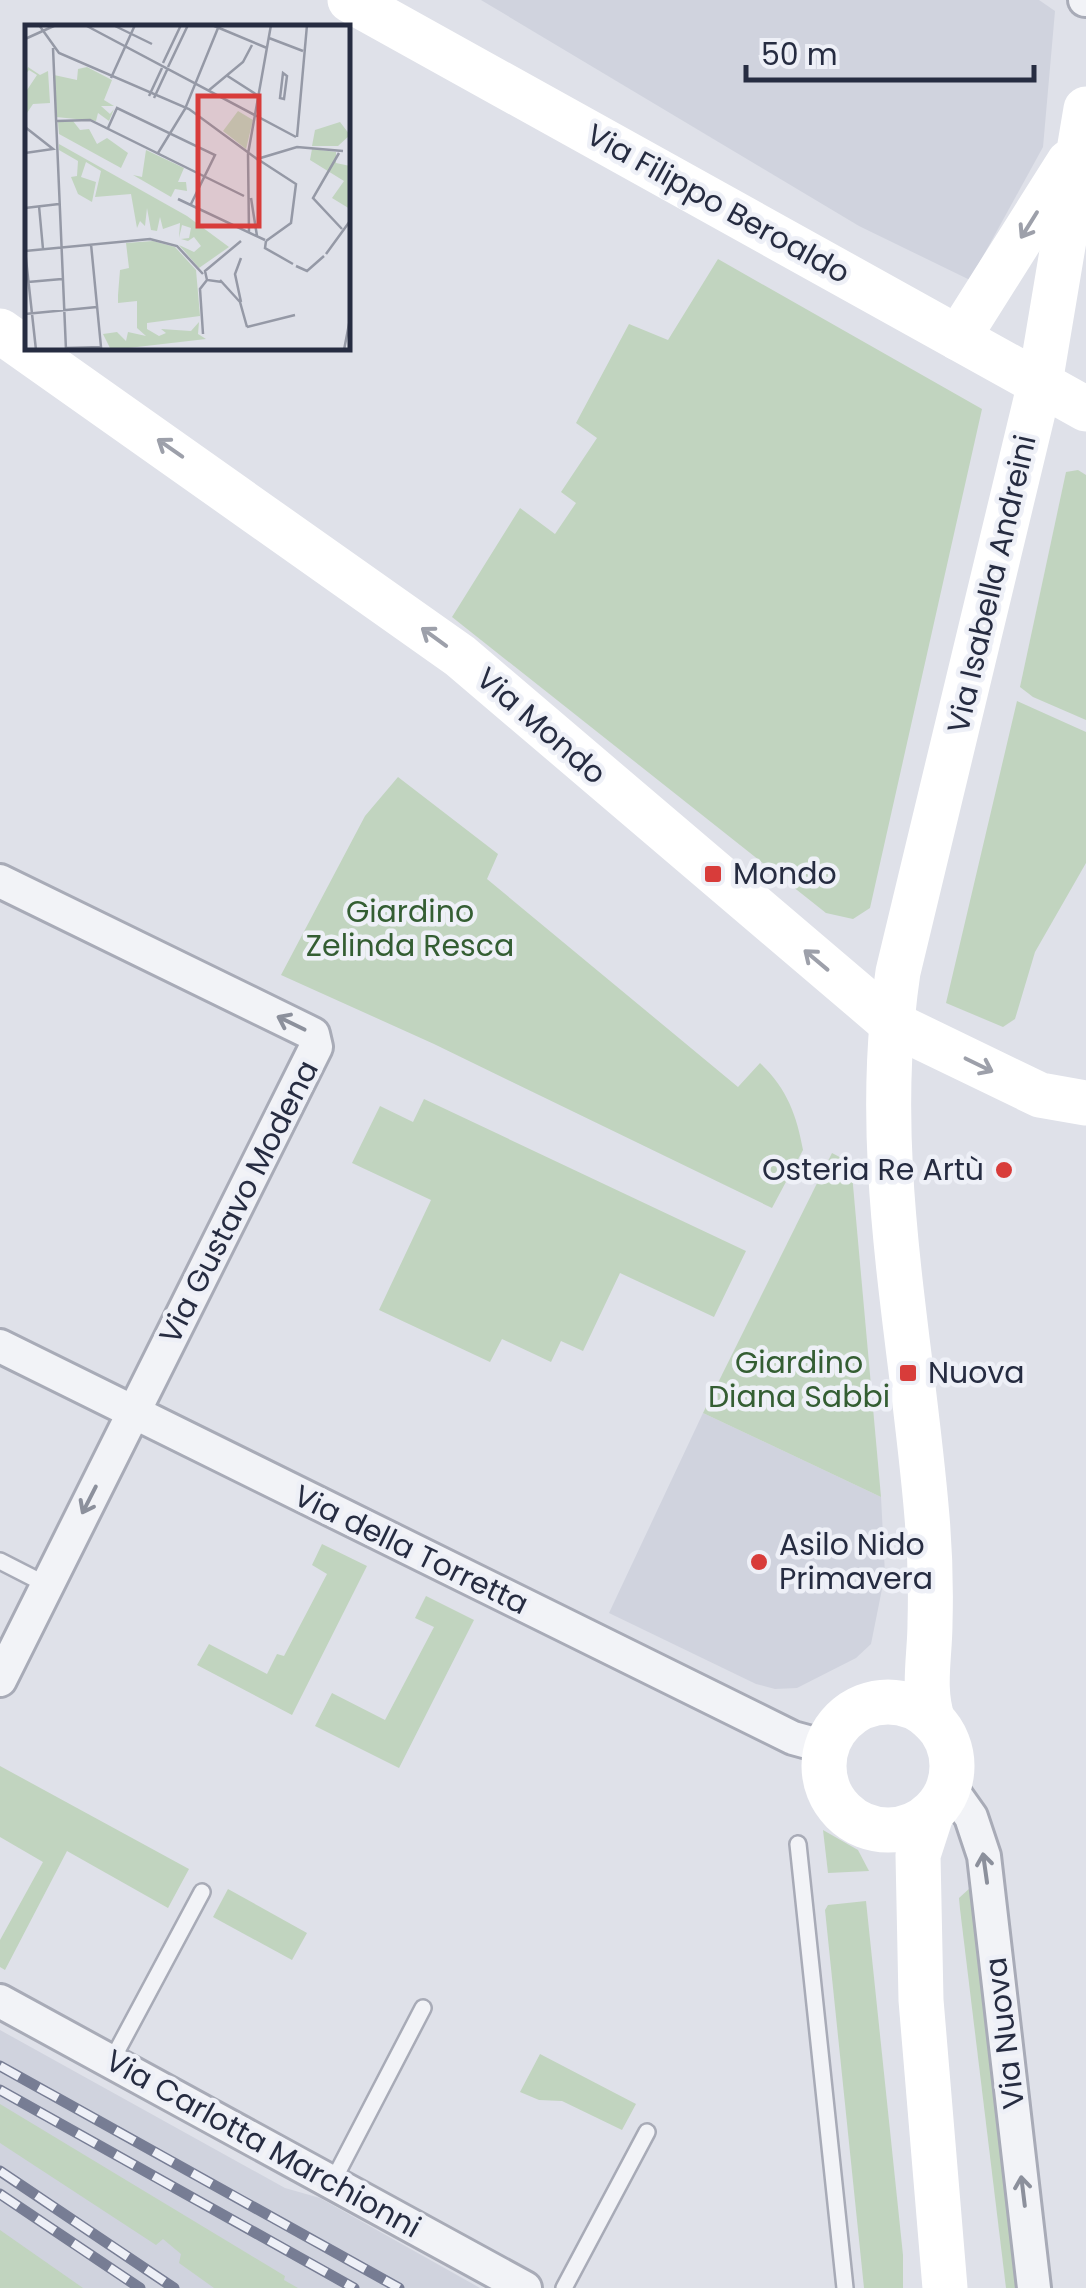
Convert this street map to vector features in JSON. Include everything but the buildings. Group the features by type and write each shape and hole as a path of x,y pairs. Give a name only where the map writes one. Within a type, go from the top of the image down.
{"main road":[{"name":"Via Filippo Beroaldo","path":"350,0 1086,410"},
{"name":"Via Isabella Andreini","path":"958,338 1083,126"},
{"name":"Via Isabella Andreini","path":"891,1023 898,972 1040,384 1083,126"},
{"name":"Via Mondo","path":"0,331 25,349"},
{"name":"Via Mondo","path":"27,350 460,656 891,1023 1040,1095 1086,1103"},
{"path":"891,1023 889,1188 929,1556 926,1690 934,1721 952,1758 918,1855 921,2000 945,2288"},
{"path":"921,2000 892,1867 863,1826 831,1798 823,1764 826,1748 844,1718 859,1708 902,1654 929,1556"},
{"path":"859,1708 892,1702 909,1706 934,1721"},
{"path":"863,1826 906,1829 940,1800"}],"street":[{"name":"Via Gustavo Modena","path":"0,880 313,1034 316,1047 134,1413"},
{"path":"1040,1095 1086,1122"},
{"name":"Via della Torretta","path":"0,1346 793,1738 826,1748"},
{"path":"0,1680 134,1413"},
{"name":"Via Nuova","path":"940,1800 971,1817 984,1856 1034,2288"},
{"name":"Via Carlotta Marchionni","path":"0,2001 526,2288"}],"lane":[{"path":"0,1561 48,1584"},
{"path":"798,1844 845,2288"},
{"path":"111,2062 202,1892"},
{"path":"333,2181 422,2008"},
{"path":"564,2288 646,2132"}],"shaded area":[{"path":"481,0 1039,0 1055,11 1043,147 970,280 859,226"},
{"name":"Asilo Nido Primavera","path":"703,1413 881,1497 885,1574 871,1644 856,1658 797,1688 775,1689 756,1684 609,1613"},
{"path":"0,2030 285,2188 320,2198 480,2288 0,2288"}],"green space":[{"path":"718,259 982,409 870,908 853,919 826,913 452,617 520,508 555,534 576,503 561,492 597,438 576,423 629,324 668,340"},
{"path":"1078,470 1086,475 1086,720 1033,697 1020,687 1066,472"},
{"path":"1017,701 1086,732 1086,863 1035,952 1015,1019 1003,1027 946,1003"},
{"name":"Giardino Zelinda Resca","path":"398,777 498,854 487,879 738,1087 760,1063 769,1072 789,1102 803,1150 772,1208 434,1044 281,975 365,816"},
{"path":"424,1099 746,1251 714,1317 620,1273 583,1351 561,1341 551,1362 502,1339 490,1362 379,1310 431,1200 352,1163 380,1106 413,1122"},
{"name":"Giardino Diana Sabbi","path":"832,1153 851,1163 881,1497 703,1413"},
{"path":"322,1544 367,1566 292,1715 197,1665 209,1644 267,1674 277,1654 284,1656 327,1574 312,1565"},
{"path":"426,1596 474,1620 399,1768 315,1726 332,1693 385,1720 434,1627 415,1618"},
{"path":"0,1766 189,1869 168,1908 67,1851 5,1970 0,1967 0,1940 43,1862 0,1837"},
{"path":"823,1830 858,1850 869,1871 828,1873"},
{"path":"970,1888 1018,2288 1006,2288 960,1909 959,1898"},
{"path":"228,1889 307,1933 292,1960 213,1917"},
{"path":"866,1901 903,2255 903,2288 864,2288 825,1910 828,1905"},
{"path":"540,2054 636,2104 622,2130 562,2101 539,2100 520,2092"},
{"path":"0,2104 285,2276 284,2280 298,2288 214,2288 179,2263 181,2254 163,2239 156,2245 0,2143"},
{"path":"0,2230 83,2288 0,2288"}],"railway":[{"path":"0,2066 399,2288"},
{"path":"0,2090 354,2288"},
{"path":"0,2171 174,2288"},
{"path":"0,2194 140,2288"}],"place":[{"name":"Mondo","path":"713,874"},
{"name":"Osteria Re Artù","path":"1004,1170"},
{"name":"Nuova","path":"908,1373"},
{"name":"Asilo Nido Primavera","path":"759,1562"}]}
